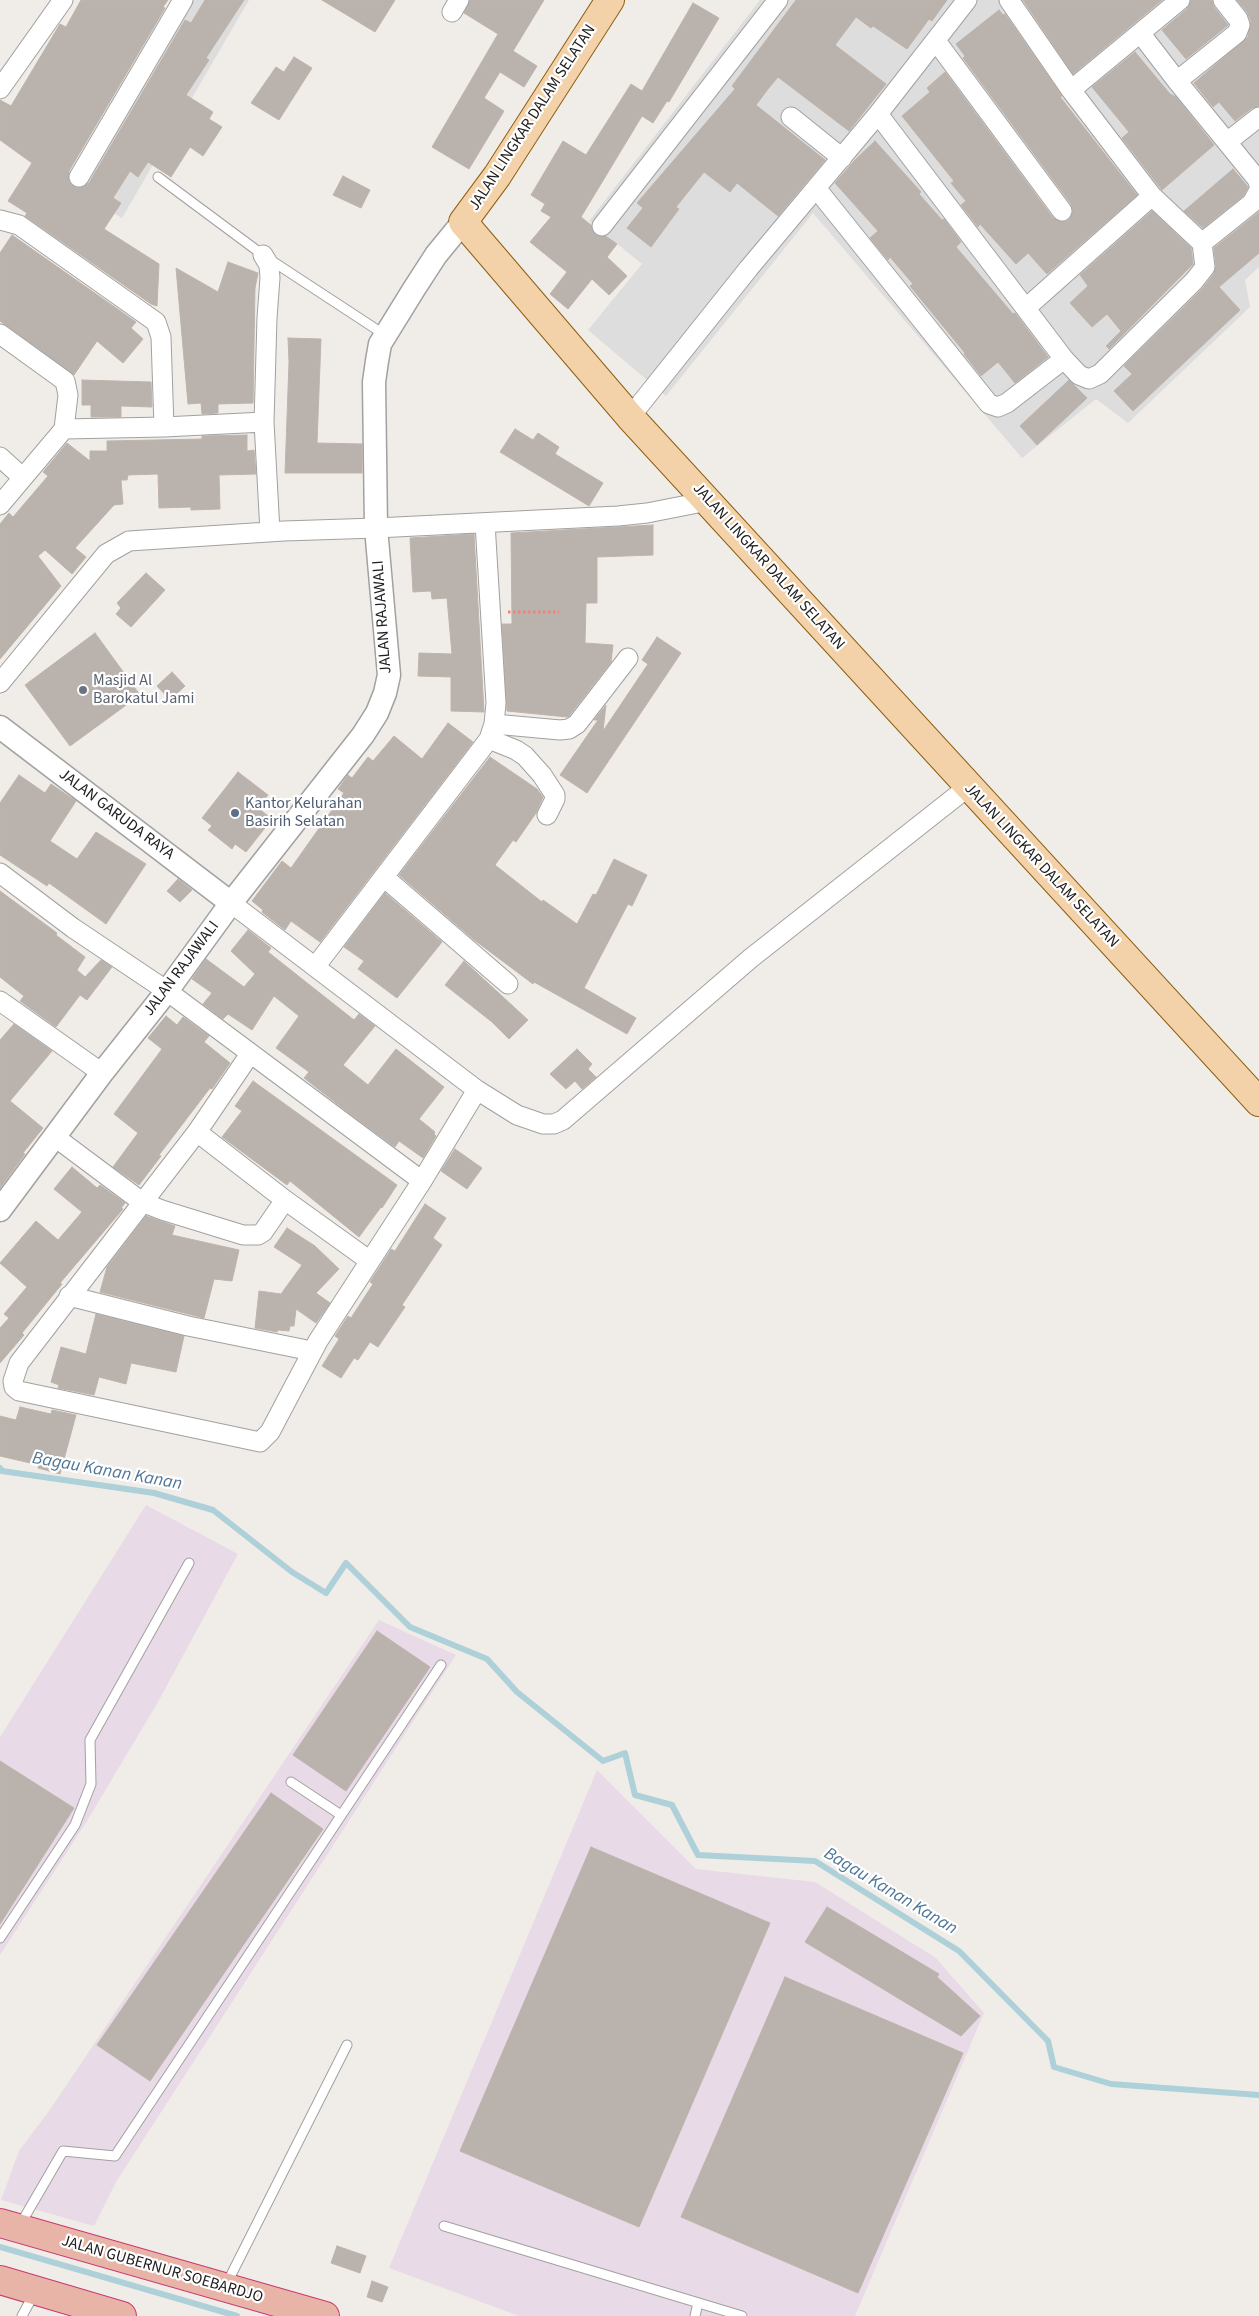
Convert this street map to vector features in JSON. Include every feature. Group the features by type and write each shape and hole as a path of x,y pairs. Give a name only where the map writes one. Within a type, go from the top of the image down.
{"highway":[{"name":"JALAN GUBERNUR SOEBARDJO","path":"9,2226 324,2316"},
{"path":"0,2280 36,2289 122,2316"}],"main road":[{"name":"JALAN LINGKAR DALAM SELATAN","path":"610,0 497,176 463,222 630,417 1259,1102"}],"street":[{"path":"0,89 63,0"},
{"path":"79,177 183,0"},
{"path":"602,226 778,0"},
{"path":"630,417 878,114 966,0"},
{"path":"878,114 1064,359 1079,375 1089,379 1100,374 1188,288 1205,267 1202,243 1152,196 1071,90 1009,0"},
{"path":"1071,90 1180,0"},
{"path":"1177,81 1237,33 1240,25 1238,19 1223,0"},
{"path":"1141,34 1257,179 1259,185"},
{"path":"936,41 1062,212"},
{"path":"1227,142 1259,116"},
{"path":"791,117 842,158"},
{"path":"816,188 988,404 998,406 1007,403 1064,359"},
{"path":"1202,243 1252,203 1259,190"},
{"path":"1026,308 1152,196"},
{"path":"0,220 19,225 156,322 162,337 164,427"},
{"name":"JALAN RAJAWALI","path":"2,1204 167,991 231,903 363,735 377,713 385,693 389,675 376,528 374,382 380,344 436,255 463,222"},
{"path":"263,255 269,265 270,286 267,318 264,422 270,532"},
{"path":"0,334 65,381 68,395 64,429 0,505"},
{"path":"64,429 264,422"},
{"path":"0,457 22,477"},
{"path":"0,682 106,554 129,542 270,532 485,523 647,513 708,501"},
{"path":"315,967 384,878 491,732 496,703 485,523"},
{"path":"491,732 569,729 577,724 628,658"},
{"name":"JALAN GARUDA RAYA","path":"0,727 231,903"},
{"path":"491,732 525,756 542,775 555,795 555,800 547,815"},
{"path":"231,903 477,1090 517,1115 543,1124 554,1124 562,1120 751,958 968,787"},
{"path":"0,873 73,928 167,991 422,1180"},
{"path":"384,878 508,984"},
{"path":"3,1010 102,1073"},
{"path":"250,1054 197,1132 69,1296 14,1373 14,1387 19,1391 260,1442 270,1432 312,1351 422,1180 477,1090"},
{"path":"197,1132 285,1200 370,1261"},
{"path":"55,1137 142,1202 162,1210 250,1236 258,1235 267,1228 285,1200"},
{"path":"69,1296 188,1326 312,1351"}],"lane":[{"path":"158,177 263,255 385,336"},
{"path":"0,1938 75,1825 91,1784 90,1740 190,1563"},
{"path":"9,2226 63,2151 115,2156 440,1665"},
{"path":"291,1782 341,1815"},
{"path":"225,2288 347,2045"},
{"path":"444,2226 742,2316"},
{"path":"22,2316 36,2289"},
{"path":"695,2316 698,2303"}],"path":[{"path":"490,612 559,612"}],"shaded area":[{"path":"192,0 249,0 122,218 79,194"},
{"path":"760,0 1259,0 1259,267 1245,280 1250,307 1128,423 1096,399 1022,458 813,213 666,396 588,330 642,264 589,221"},
{"path":"146,1505 238,1554 158,1702 87,1821 0,1955 0,1737"},
{"path":"379,1620 456,1655 116,2182 94,2226 1,2200 19,2151 49,2111"},
{"path":"597,1770 696,1869 815,1882 936,1958 984,2013 855,2316 519,2316 389,2268"}],"building":[{"path":"81,0 168,0 69,171 69,182 78,188 89,183 185,20 191,23 205,0 244,0 206,58 209,60 186,95 213,112 209,119 222,127 203,156 190,147 171,177 148,162 138,177 130,171 113,198 121,203 104,229 159,264 157,306 151,304 25,216 27,213 8,201 32,163 0,140 0,100 11,106 60,24 66,27"},
{"path":"322,0 395,0 375,32"},
{"path":"470,0 544,0 513,51 537,66 524,87 500,72 484,98 504,111 469,169 432,147 498,34 464,13"},
{"path":"796,0 947,0 932,21 929,19 907,49 856,17 835,45 886,84 849,131 778,77 768,89 756,105 825,160 778,216 737,183 730,192 704,172 676,207 679,209 651,247 627,228 643,208 637,203 735,89 732,86"},
{"path":"1023,0 1162,0 1073,74"},
{"path":"1191,0 1212,0 1214,7 1228,25 1186,59 1162,30 1187,9"},
{"path":"1237,0 1259,0 1259,106 1252,108 1235,121 1219,102 1213,107 1194,83 1248,37 1251,21 1247,12"},
{"path":"693,3 719,18 669,102 667,101 653,123 642,116 581,217 591,225 596,235 606,236 617,244 607,257 627,276 609,295 592,279 568,309 550,294 567,272 530,242 551,217 541,211 545,204 531,195 563,141 586,155 631,84 642,91"},
{"path":"999,10 1003,15 1005,14 1062,96 1060,97 1137,195 1047,274 1028,253 1016,264 980,224 978,227 961,205 966,201 951,183 954,181 902,116 930,92 927,88 945,72 1053,218 1063,222 1069,220 1073,210 1071,204 963,58 965,56 956,44"},
{"path":"1135,52 1170,94 1176,97 1214,145 1162,190 1122,138 1129,132 1092,87"},
{"path":"294,57 312,68 279,120 251,103 276,67 284,72"},
{"path":"875,141 921,192 919,194 942,220 944,219 961,242 956,247 1013,314 1015,313 1048,357 1015,383 998,362 981,376 965,353 910,286 913,284 890,257 888,260 870,238 878,231 835,183"},
{"path":"1233,169 1248,187 1243,196 1203,228 1184,211"},
{"path":"343,176 370,190 361,208 333,195"},
{"path":"1152,211 1191,248 1193,264 1109,349 1106,346 1121,331 1107,314 1092,327 1070,303 1088,286 1080,275"},
{"path":"1259,212 1259,253 1219,287 1240,310 1133,411 1114,391 1132,374 1124,366 1202,289 1214,274 1216,266 1214,248"},
{"path":"12,235 136,322 131,328 143,339 123,363 97,341 74,375 0,321 0,253"},
{"path":"228,262 258,273 255,288 253,403 218,404 218,413 202,414 201,403 188,404 176,268 218,292"},
{"path":"288,338 321,339 317,443 362,444 362,473 285,473 289,362"},
{"path":"82,380 151,382 152,407 121,406 121,417 91,417 91,405 82,405"},
{"path":"1069,380 1087,398 1037,445 1020,426"},
{"path":"515,429 533,440 538,433 559,447 555,454 603,483 589,506 500,452"},
{"path":"247,435 247,451 254,450 256,474 219,475 220,509 191,510 191,507 159,508 158,474 128,475 127,480 121,480 123,504 114,505 75,548 86,557 72,574 45,550 38,556 61,586 0,659 0,524 9,513 13,517 48,476 43,472 67,443 90,461 90,451 107,451 107,441 202,439 202,436"},
{"path":"653,525 653,555 597,557 597,603 586,603 585,643 613,645 611,662 569,716 507,711 502,624 512,624 511,533"},
{"path":"474,534 484,712 451,711 451,677 418,676 419,653 452,654 447,598 432,599 431,591 413,592 410,538"},
{"path":"146,573 165,590 131,627 116,614 121,608 117,603"},
{"name":"Masjid Al Barokatul Jami","path":"95,633 140,695 70,746 25,685"},
{"path":"657,637 681,653 587,793 560,775 598,720 594,720 606,705 603,731 648,664 642,660"},
{"path":"172,672 185,686 170,700 157,686"},
{"path":"448,723 473,742 320,942 291,921 285,930 262,912 263,910 252,901 282,861 291,868 344,793 338,789 348,775 352,778 368,757 373,761 394,736 422,759"},
{"path":"490,757 537,789 543,797 536,813 516,842 513,840 495,865 542,902 543,900 577,924 593,894 596,895 614,859 647,875 632,906 628,904 584,988 636,1018 627,1034 534,982 533,984 473,939 399,875"},
{"name":"Kantor Kelurahan Basirih Selatan","path":"238,772 268,795 258,808 272,819 246,852 235,844 232,849 208,830 212,826 202,818"},
{"path":"19,775 45,793 51,784 76,801 50,841 77,859 96,832 146,864 106,924 49,883 47,886 0,855 0,803"},
{"path":"178,879 192,890 180,902 167,891"},
{"path":"0,891 57,933 56,935 85,957 77,970 85,977 101,960 112,967 87,1000 80,995 56,1027 20,1001 24,996 0,977"},
{"path":"385,893 442,942 397,998 358,969 364,961 344,947"},
{"path":"248,930 271,948 268,952 354,1020 359,1014 375,1026 343,1065 368,1085 396,1049 444,1087 419,1119 435,1132 436,1136 423,1158 399,1141 395,1147 349,1113 304,1078 309,1072 276,1048 299,1016 274,996 252,1030 228,1014 223,1019 203,1004 212,993 192,979 206,959 244,987 255,974 231,951"},
{"path":"464,961 528,1020 509,1039 492,1022 445,985"},
{"path":"166,1016 177,1025 183,1017 209,1036 204,1042 230,1063 212,1089 210,1088 159,1155 161,1156 139,1185 113,1167 138,1133 114,1114 162,1049 148,1038"},
{"path":"14,1024 52,1051 10,1101 43,1128 23,1153 25,1154 0,1188 0,1040"},
{"path":"577,1049 592,1064 588,1069 596,1077 582,1089 575,1081 566,1089 550,1074"},
{"path":"253,1081 397,1185 359,1237 290,1181 287,1185 222,1137 242,1111 235,1106"},
{"path":"455,1149 482,1168 467,1189 441,1171"},
{"path":"72,1167 97,1188 100,1185 125,1203 121,1208 123,1209 60,1283 62,1284 22,1333 24,1335 0,1363 0,1328 9,1318 4,1314 27,1287 0,1263 36,1221 58,1240 82,1212 54,1189"},
{"path":"425,1204 446,1218 433,1238 442,1245 402,1305 405,1307 378,1347 370,1342 358,1360 354,1358 341,1378 322,1366 339,1339 335,1336 348,1316 351,1318 373,1284 370,1282 391,1249 395,1251"},
{"path":"146,1216 175,1226 172,1235 239,1250 232,1281 214,1279 204,1318 100,1292 107,1267"},
{"path":"287,1228 315,1246 339,1269 316,1293 330,1303 316,1323 296,1309 294,1326 290,1326 289,1331 278,1330 277,1332 255,1328 259,1291 281,1294 302,1265 274,1247"},
{"path":"96,1314 184,1336 176,1372 131,1363 126,1384 99,1377 94,1395 58,1388 59,1385 51,1382 61,1347 86,1354"},
{"path":"20,1407 51,1414 52,1410 76,1415 60,1474 38,1468 39,1465 0,1456 0,1416 16,1420"},
{"path":"377,1631 430,1667 346,1791 293,1755"},
{"path":"0,1761 74,1808 0,1924"},
{"path":"271,1793 323,1829 150,2081 97,2045"},
{"path":"591,1847 770,1923 639,2227 460,2151"},
{"path":"827,1907 939,1974 937,1977 980,2016 961,2036 805,1942"},
{"path":"785,1977 963,2053 858,2293 681,2217"},
{"path":"337,2246 366,2256 360,2273 331,2263"},
{"path":"372,2281 388,2287 382,2302 367,2297"}],"waterway":[{"name":"Bagau Kanan Kanan","path":"0,1468 2,1471 154,1493 213,1510 292,1572 326,1593 346,1563 410,1627 487,1659 517,1692 603,1761 625,1753 635,1795 672,1805 698,1855 815,1861 959,1951 1048,2041 1054,2067 1111,2084 1259,2095"},
{"path":"0,2247 237,2316"}],"place":[{"name":"Masjid Al Barokatul Jami","path":"83,690"},
{"name":"Kantor Kelurahan Basirih Selatan","path":"235,813"}]}
